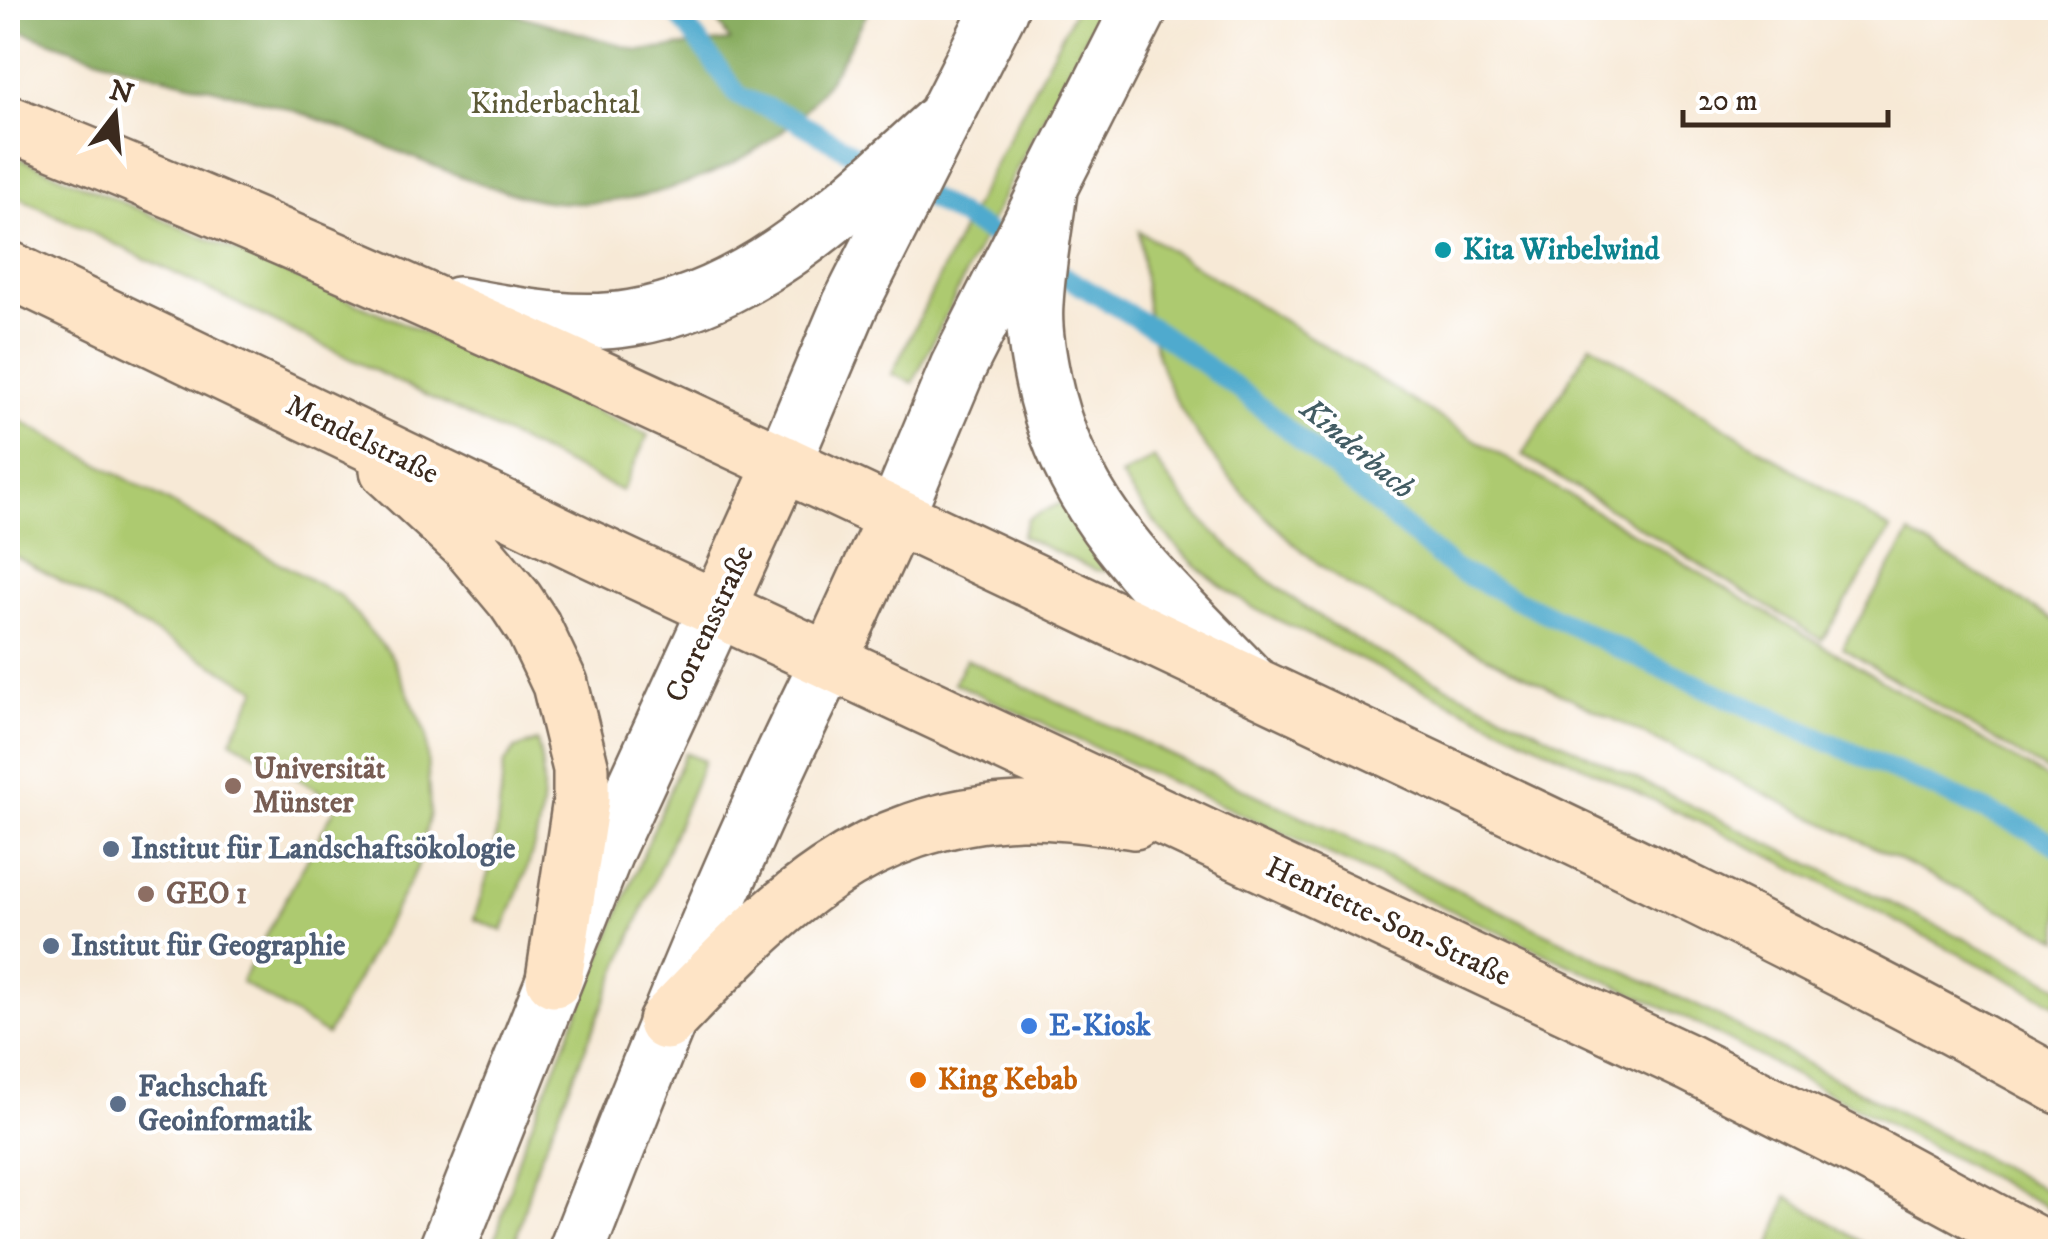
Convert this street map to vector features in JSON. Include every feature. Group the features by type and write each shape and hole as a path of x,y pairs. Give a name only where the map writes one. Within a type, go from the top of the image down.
{"main road":[{"path":"8,123 421,298 783,463 1733,914 1954,1026 2060,1086"},
{"name":"Mendelstraße","path":"8,269 717,609"},
{"path":"345,432 468,544 491,570 533,628 560,684 582,770 581,800 554,978"},
{"name":"Corrensstraße","path":"717,609 783,463"},
{"path":"829,662 895,517"},
{"name":"Henriette-Son-Straße","path":"717,609 1689,1063 1870,1154 2050,1252"},
{"path":"666,1022 751,933 795,896 828,871 901,834 978,816 1020,811 1070,812 1181,828"}],"street":[{"name":"Corrensstraße","path":"783,463 850,305 866,216 925,141 1000,8"},
{"path":"895,517 958,366 1015,303 1043,209 1140,8"},
{"path":"421,298 532,318 630,319 724,289 798,244 866,216"},
{"path":"1015,303 1067,456 1096,510 1145,574 1254,686"},
{"name":"Corrensstraße","path":"446,1252 606,850 717,609"},
{"path":"576,1252 666,1022 787,745 829,662"}],"green space":[{"name":"Kinderbachtal","path":"8,8 495,8 639,51 730,41 710,8 870,8 815,98 779,134 748,155 676,187 637,197 561,203 468,179 278,106 157,75 56,43 8,26"},
{"path":"1076,8 1101,8 1011,180 913,383 892,374 985,183"},
{"path":"8,153 405,324 648,435 622,491 8,192"},
{"path":"1139,231 1484,445 2060,786 2060,939 1402,615 1321,566 1237,486 1211,454 1171,391 1151,328"},
{"path":"1591,344 1891,530 1822,640 1523,455"},
{"path":"8,414 340,596 392,657 426,734 430,813 417,868 327,1035 241,982 338,802 231,740 257,689 8,552"},
{"path":"1154,458 1176,489 1228,546 1288,595 1352,637 2032,972 2060,987 2060,1006 1766,854 1257,610 1216,582 1181,551 1121,476"},
{"path":"1067,500 1107,567 1104,571 1021,536 1028,519"},
{"path":"1910,534 2060,624 2060,779 1842,648"},
{"path":"966,659 1710,1012 2060,1198 2060,1214 1678,1014 954,683"},
{"path":"537,741 542,766 541,814 529,861 503,931 474,919 494,855 504,764 515,749"},
{"path":"685,753 704,761 535,1170 513,1251 492,1251 521,1150"},
{"path":"1787,1196 1876,1251 1769,1251"}],"waterway":[{"name":"Kinderbach","path":"673,8 739,96 790,117 883,171"},
{"name":"Kinderbach","path":"912,188 1017,249"},
{"name":"Kinderbach","path":"1042,263 1159,332 1245,394 1454,569 1655,666 2030,830 2060,848"}],"place":[{"name":"Kita Wirbelwind","path":"1443,250"},
{"name":"Universität Münster","path":"233,786"},
{"name":"Institut für Landschaftsökologie","path":"111,849"},
{"name":"GEO 1","path":"146,894"},
{"name":"Institut für Geographie","path":"51,946"},
{"name":"E-Kiosk","path":"1029,1026"},
{"name":"King Kebab","path":"918,1080"},
{"name":"Fachschaft Geoinformatik","path":"118,1104"}]}
